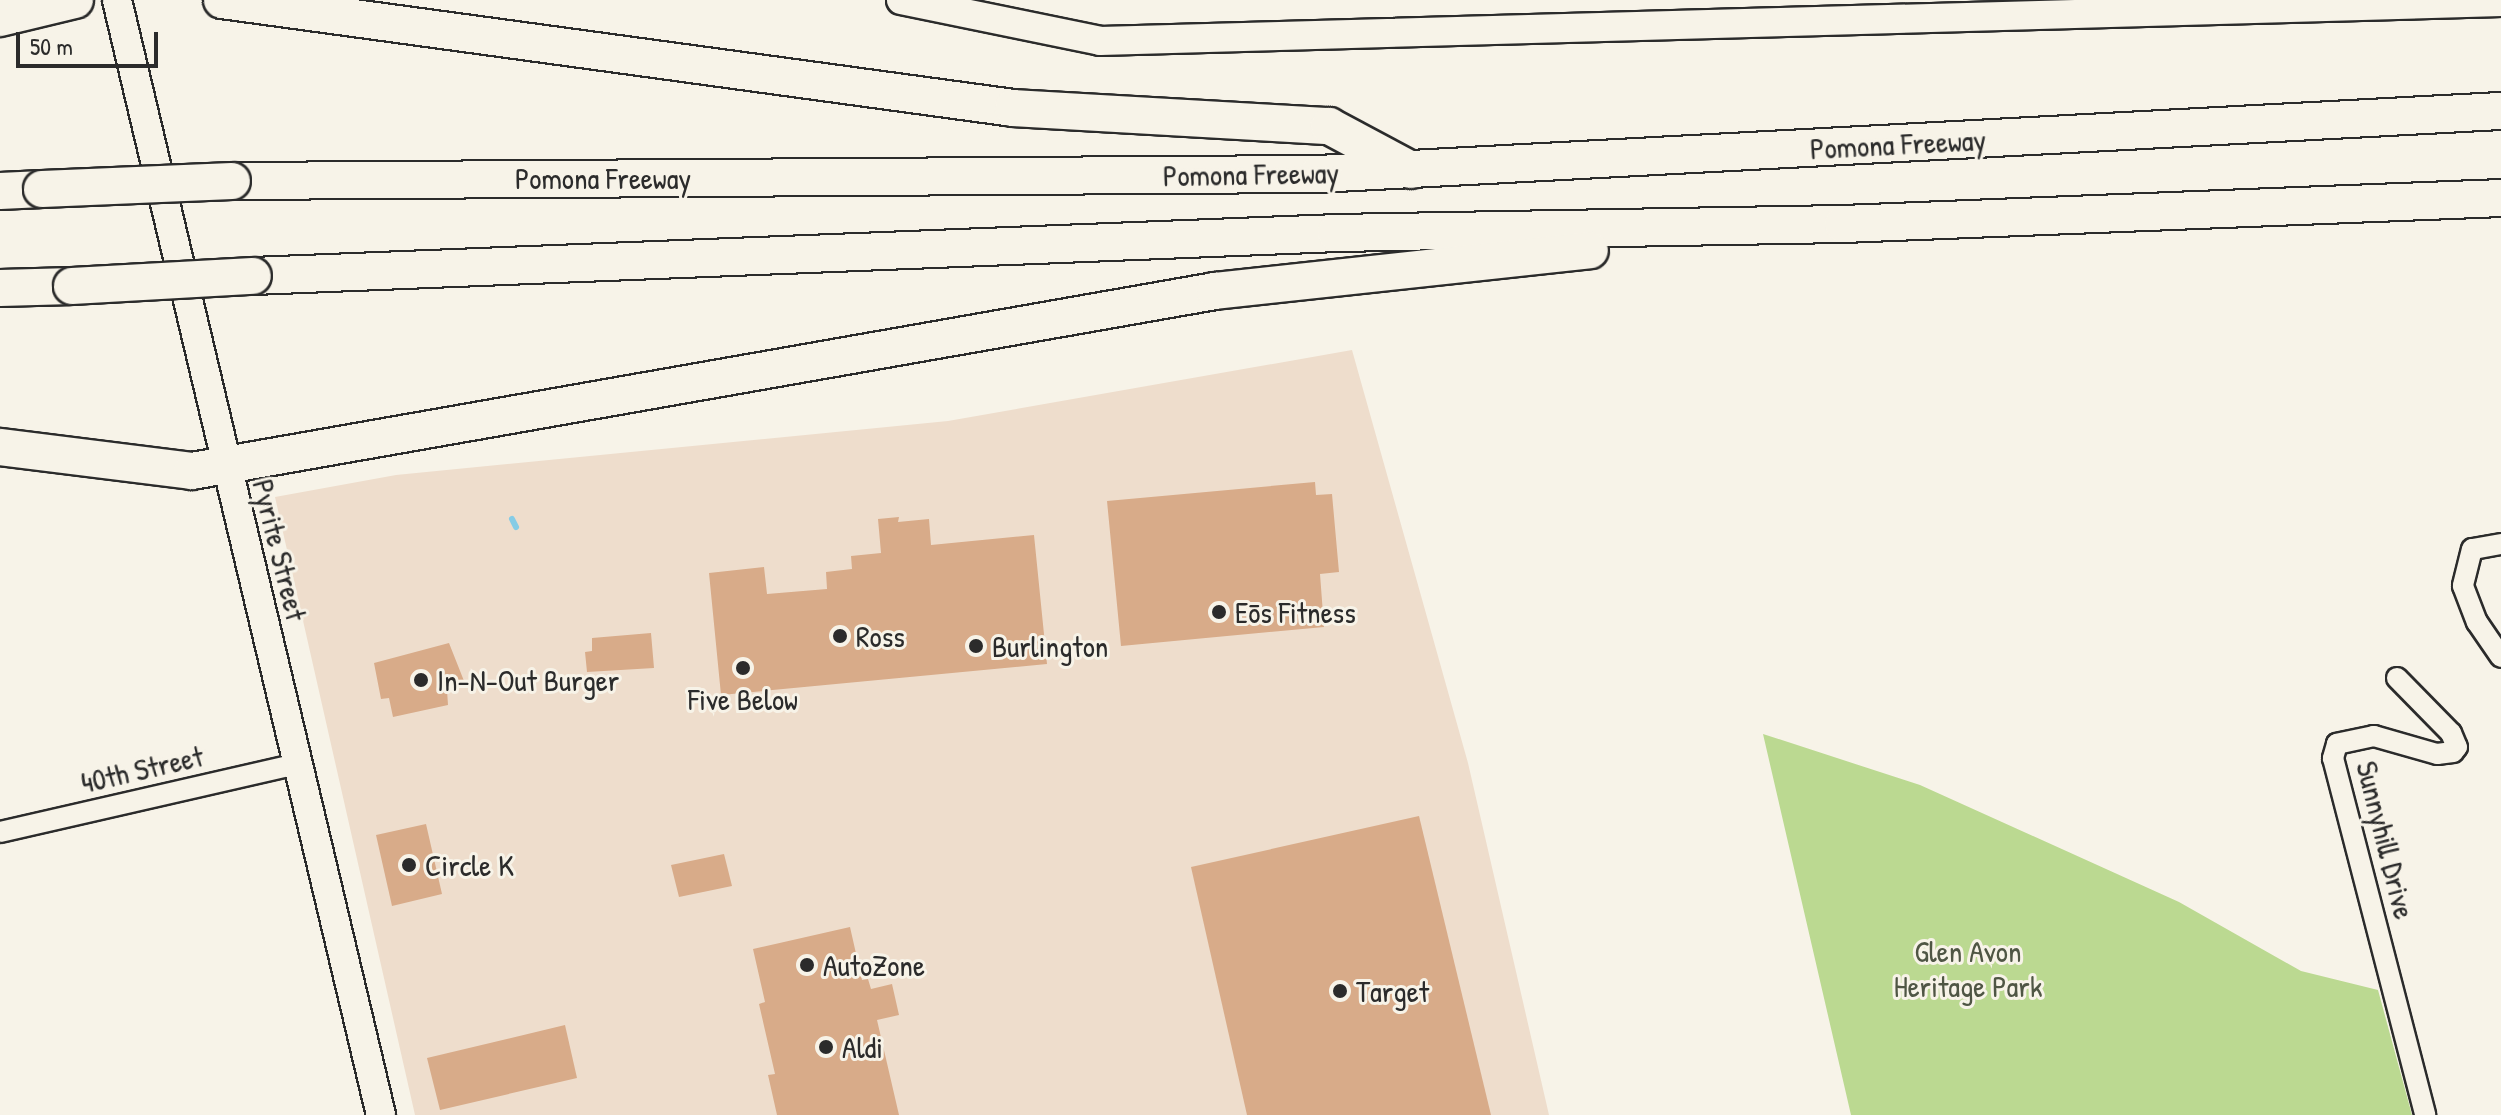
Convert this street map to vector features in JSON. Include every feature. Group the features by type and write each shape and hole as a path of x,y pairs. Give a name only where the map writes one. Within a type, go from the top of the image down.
{"highway":[{"path":"0,18 75,0"},
{"path":"222,0 1013,108 1329,126 1413,170"},
{"name":"Pomona Freeway","path":"0,191 232,181 1413,170 2501,111"},
{"name":"Pomona Freeway","path":"0,288 1336,233 1843,224 2501,198"},
{"path":"0,447 192,471 1215,291 1843,224"}],"street":[{"name":"Pyrite Street","path":"117,0 381,1115"},
{"path":"901,0 1100,41 2501,2"},
{"path":"2501,544 2472,549 2463,586 2477,622 2501,657"},
{"name":"Sunnyhill Drive","path":"2397,678 2451,733 2457,747 2453,752 2437,754 2374,736 2337,744 2333,758 2425,1115"},
{"name":"40th Street","path":"0,832 298,764"}],"shaded area":[{"path":"1352,350 1468,763 1549,1115 415,1115 275,497 396,475 948,421"}],"green space":[{"name":"Glen Avon Heritage Park","path":"1763,734 1920,785 2179,902 2301,971 2378,990 2412,1115 1851,1115"}],"building":[{"path":"1315,482 1316,495 1332,494 1339,572 1320,574 1324,627 1121,646 1107,501"},
{"path":"899,517 898,522 929,519 931,545 1034,535 1047,664 721,695 709,573 764,567 767,594 827,589 826,572 852,569 851,556 881,553 878,519"},
{"path":"651,633 654,668 587,672 585,652 592,651 592,638"},
{"name":"In-N-Out Burger","path":"449,643 466,686 447,690 448,705 393,717 389,698 381,699 374,663"},
{"name":"Target","path":"1419,816 1491,1115 1247,1115 1191,867"},
{"name":"Circle K","path":"426,824 442,894 392,906 376,835"},
{"path":"724,854 732,886 679,897 671,865"},
{"name":"Aldi","path":"850,927 862,980 868,979 871,989 892,984 899,1015 877,1020 899,1115 777,1115 768,1075 775,1074 759,1004 765,1002 753,949"},
{"path":"565,1025 577,1078 440,1110 427,1058"}],"waterway":[{"path":"512,519 516,527"}],"place":[{"name":"Eōs Fitness","path":"1219,612"},
{"name":"Ross","path":"840,636"},
{"name":"Burlington","path":"976,646"},
{"name":"Five Below","path":"743,668"},
{"name":"In-N-Out Burger","path":"421,680"},
{"name":"Circle K","path":"409,865"},
{"name":"AutoZone","path":"807,965"},
{"name":"Target","path":"1340,991"},
{"name":"Aldi","path":"826,1047"}]}
